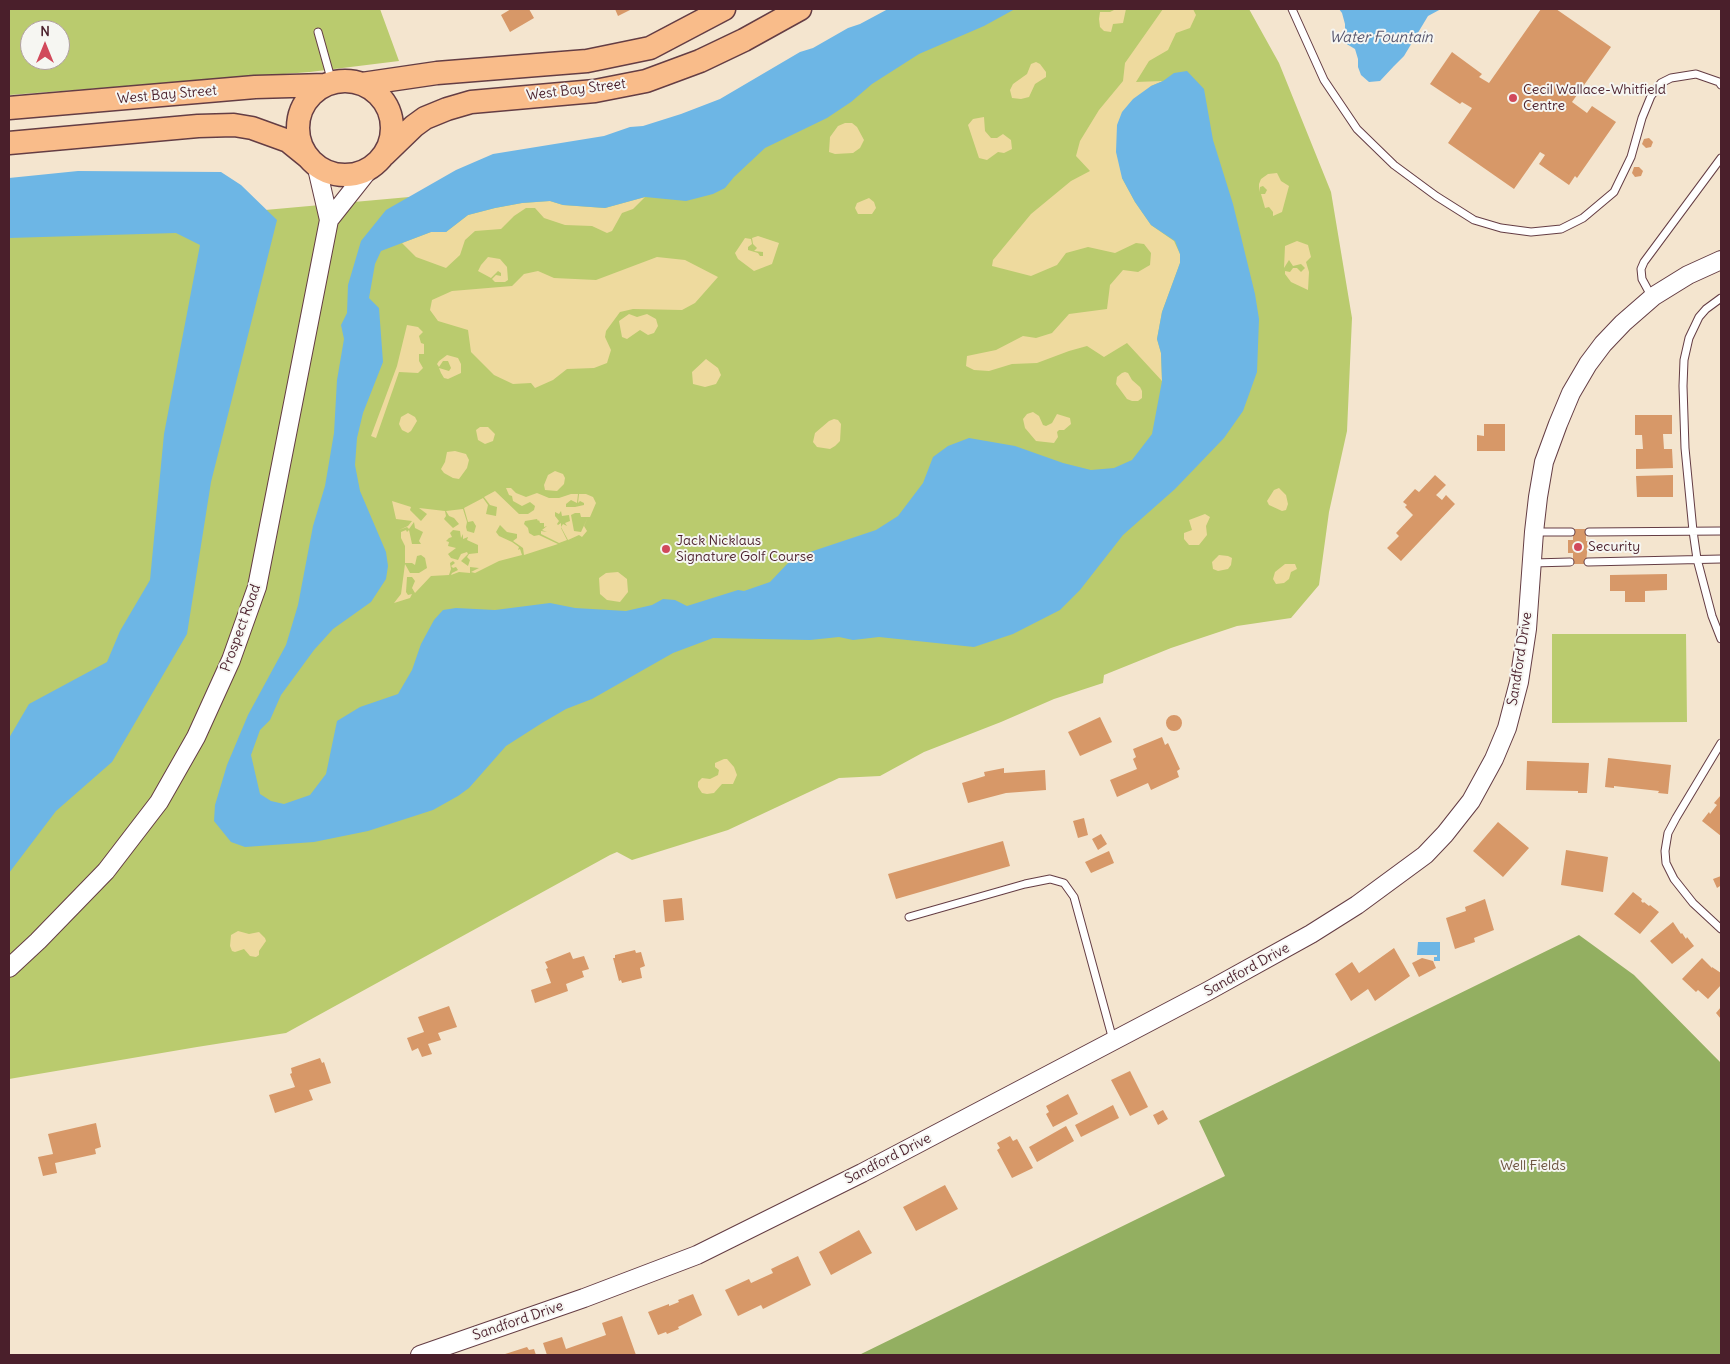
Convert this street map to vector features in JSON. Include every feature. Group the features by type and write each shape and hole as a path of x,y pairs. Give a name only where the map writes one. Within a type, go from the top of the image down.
{"main road":[{"name":"West Bay Street","path":"362,84 437,73 596,59 650,48 724,9"},
{"name":"West Bay Street","path":"377,161 414,126 426,118 447,109 472,102 594,91 646,81 700,61 800,9"},
{"path":"9,143 198,126 234,125 252,128 288,141 312,161 325,170 340,174 361,172 377,161 391,139 393,130 390,113 380,96 371,88 350,81 329,84 312,95 301,113 299,134 302,147 312,161"},
{"name":"West Bay Street","path":"9,108 255,87 329,84"}],"street":[{"name":"Prospect Road","path":"9,968 106,871 159,802 196,737 231,660 259,579 329,220 312,161"},
{"name":"Prospect Road","path":"329,220 377,161"},
{"name":"Sandford Drive","path":"420,1355 584,1298 697,1255 862,1173 1311,934 1391,882 1425,856 1471,801 1494,760 1507,728 1519,682 1527,629 1534,532 1544,462 1571,394 1588,364 1622,323 1654,296 1688,275 1721,260"}],"lane":[{"path":"1292,9 1324,80 1357,130 1394,165 1436,196 1474,220 1501,228 1531,232 1561,229 1583,218 1614,192 1631,157 1648,104 1661,83 1671,78 1696,74 1719,82 1721,85"},
{"path":"318,32 329,84"},
{"path":"1654,296 1642,279 1641,270 1644,262 1721,158"},
{"path":"1721,298 1706,309 1699,318 1688,338 1684,360 1685,448 1693,531 1697,560 1715,625 1721,638"},
{"path":"1589,532 1721,531"},
{"path":"1534,532 1571,532"},
{"path":"1588,562 1721,559"},
{"path":"1532,563 1570,562"},
{"path":"1721,743 1668,833 1665,851 1666,863 1674,879 1693,903 1721,929"},
{"path":"909,917 1025,884 1050,879 1064,884 1074,897 1113,1041"}],"green space":[{"path":"9,9 380,9 399,61 310,72 9,95"},
{"name":"Jack Nicklaus Signature Golf Course","path":"940,9 1249,9 1279,63 1331,192 1352,318 1347,431 1329,512 1319,585 1291,618 1237,626 1171,648 1104,675 1103,683 1054,699 924,752 880,776 839,778 728,830 632,860 617,852 286,1033 9,1079 9,196 243,212 520,187"},
{"path":"1552,634 1686,634 1687,722 1552,723"},
{"name":"Well Fields","path":"1579,935 1634,975 1721,1063 1721,1355 859,1355 1225,1176 1199,1121"}],"sand":[{"path":"1116,9 1126,9 1123,23 1113,24 1111,32 1104,31 1100,27 1100,12 1110,12"},
{"path":"1163,9 1193,9 1196,15 1190,28 1176,33 1168,50 1149,61 1136,82 1163,81 1151,86 1122,178 1135,202 1151,225 1174,241 1180,254 1180,263 1162,312 1157,339 1161,353 1162,381 1127,343 1104,357 1087,346 1037,363 1012,364 989,371 974,370 966,366 967,356 996,350 1023,336 1036,338 1052,333 1069,314 1107,309 1110,285 1123,270 1138,272 1150,265 1151,253 1144,244 1136,243 1115,253 1088,247 1066,253 1057,265 1031,276 992,266 993,260 1031,214 1071,181 1090,171 1076,156 1080,141 1099,110 1123,81 1125,63"},
{"path":"1036,62 1046,72 1046,77 1035,84 1029,97 1021,99 1012,98 1010,90 1013,84 1027,74 1031,64"},
{"path":"984,117 985,131 991,138 997,138 1003,134 1011,140 1012,149 1004,153 998,152 987,160 979,158 968,125 973,119"},
{"path":"852,123 857,127 864,140 860,148 853,153 835,154 829,152 830,137 838,126"},
{"path":"1277,173 1281,181 1289,186 1282,212 1273,216 1273,212 1269,207 1265,208 1261,194 1265,194 1267,190 1263,186 1260,187 1259,192 1259,184 1261,179 1268,174"},
{"path":"645,197 633,209 622,213 612,231 607,233 592,226 565,225 544,218 535,208 526,208 514,216 501,229 475,231 465,240 460,255 446,268 416,257 402,243 431,232 446,232 468,215 495,208 522,203 550,201 563,205 605,208"},
{"path":"869,198 874,202 876,208 872,214 858,214 855,208 857,203"},
{"path":"758,236 779,243 772,264 754,271 738,259 735,253 745,238 751,239 752,244 748,247 748,250 763,256 763,252 754,251 757,248 753,244 752,238"},
{"path":"1297,241 1308,245 1311,257 1306,262 1309,272 1308,290 1291,282 1285,274 1285,271 1290,272 1293,268 1297,268 1301,272 1305,268 1301,264 1293,266 1289,260 1284,268 1285,246"},
{"path":"488,257 500,259 507,267 508,280 505,282 495,282 492,279 496,275 501,276 501,273 498,271 491,278 478,271"},
{"path":"657,257 685,260 718,277 695,303 682,310 633,309 620,312 606,331 605,337 611,350 607,363 594,368 567,369 553,380 535,388 531,383 513,384 494,375 471,352 468,330 438,321 430,310 432,300 452,291 512,286 524,274 538,271 554,278 596,280"},
{"path":"629,314 637,317 647,314 656,319 658,326 654,333 648,335 640,330 627,339 622,337 619,321"},
{"path":"407,325 418,327 423,332 419,336 421,343 424,344 424,354 419,354 419,361 423,368 418,373 399,372 376,438 371,436 397,366"},
{"path":"447,355 458,358 461,364 461,373 448,379 444,378 439,368 449,371 451,368 448,361 443,361 439,367 437,364"},
{"path":"706,359 718,368 721,375 716,384 705,387 693,384 692,372"},
{"path":"1125,372 1128,373 1142,391 1142,398 1138,401 1127,399 1116,384 1117,377"},
{"path":"1033,412 1039,416 1043,425 1046,426 1052,423 1057,414 1070,418 1071,424 1064,430 1057,432 1058,437 1054,443 1036,441 1025,428 1023,419 1027,414"},
{"path":"408,413 415,417 417,421 408,433 402,430 399,424 401,417"},
{"path":"834,419 838,420 841,424 840,441 830,449 817,447 813,442 815,433"},
{"path":"480,427 488,427 495,434 493,441 485,444 478,440 476,430"},
{"path":"455,451 466,454 469,460 467,468 459,479 444,473 441,469 447,452"},
{"path":"555,471 563,474 565,478 564,484 557,491 545,490 544,485 548,475"},
{"path":"506,488 511,488 516,493 526,497 537,493 549,498 578,494 577,503 571,500 566,504 566,507 575,507 584,505 580,501 578,503 579,494 586,494 593,497 596,503 584,526 587,531 582,537 579,535 568,540 561,527 567,540 559,543 541,534 541,531 547,532 542,530 547,526 544,527 544,523 540,523 537,519 525,521 524,524 528,528 529,533 534,536 539,535 558,544 524,555 523,548 513,541 517,538 517,534 507,532 500,525 496,532 499,536 519,547 518,550 520,549 522,555 499,561 475,573 471,572 479,568 470,567 470,573 459,572 451,575 458,570 456,567 453,568 451,566 455,563 453,561 450,563 449,575 431,576 415,593 412,588 415,581 412,577 407,577 406,592 408,595 412,594 410,598 394,603 401,594 405,564 410,573 419,573 427,568 425,558 421,555 417,556 415,565 405,563 405,546 401,538 401,532 409,530 412,544 421,544 419,541 423,532 415,528 414,522 409,529 407,527 399,530 408,526 412,521 396,519 392,501 411,507 410,510 421,521 427,514 419,508 445,511 446,516 444,519 453,528 459,524 446,511 463,509 467,522 467,531 474,533 476,526 473,521 468,522 464,508 483,498 488,505 486,514 496,516 497,507 490,505 484,497 495,491 519,514 528,514 534,510 535,506 530,502 522,506 513,501 512,496 509,495","holes":["561,511 562,516 569,515 570,521 565,523 567,526 563,524 561,527 561,523 557,524 559,521 555,516 555,512 559,514","575,513 580,513 581,517 588,517 581,532 574,531 571,515","453,530 460,531 461,538 463,534 463,539 468,537 467,540 478,545 478,553 469,554 467,557 470,560 468,566 461,561 468,554 467,552 461,554 458,560 451,558 448,554 456,548 448,546 449,542 446,541 452,537 450,533"]},
{"path":"1279,488 1286,495 1288,504 1286,510 1282,511 1269,505 1267,501 1274,490"},
{"path":"1205,514 1210,517 1206,526 1207,535 1199,545 1189,545 1184,539 1184,533 1192,530 1189,520"},
{"path":"1219,555 1232,558 1228,569 1218,571 1213,569 1212,562"},
{"path":"1285,564 1295,564 1297,569 1291,572 1289,579 1284,583 1276,584 1273,579 1275,572"},
{"path":"618,572 627,579 628,592 620,602 607,600 600,594 599,578 606,573"},
{"path":"727,759 734,767 737,775 733,784 722,784 714,793 702,793 698,787 698,782 702,778 710,779 718,775 719,770 715,767 715,763"},
{"path":"238,931 249,934 259,932 265,938 266,941 259,951 259,955 256,957 250,956 244,949 232,951 230,946 231,935"}],"water":[{"path":"888,9 1015,9 984,26 919,54 872,84 851,102 827,118 765,148 725,188 713,194 686,201 645,197 605,208 563,205 550,201 522,203 468,215 446,232 431,232 381,251 375,264 369,298 379,308 383,362 363,413 357,438 355,465 360,491 386,552 388,566 386,579 371,602 333,629 314,650 281,695 270,720 260,730 251,755 260,794 271,801 284,804 310,795 326,774 337,721 360,707 398,694 412,670 421,644 434,620 443,610 456,608 495,610 550,603 575,608 626,611 652,605 663,599 675,600 687,606 738,590 744,591 770,582 789,562 801,555 876,530 898,516 923,483 933,457 948,446 969,438 1015,446 1063,463 1091,470 1114,468 1132,460 1152,434 1162,381 1161,353 1157,339 1162,312 1180,263 1180,254 1175,241 1151,225 1135,202 1122,178 1116,152 1117,125 1122,112 1133,99 1174,73 1187,71 1204,89 1213,140 1233,204 1255,294 1259,319 1257,372 1243,411 1224,438 1175,489 1123,535 1080,590 1060,610 1013,634 974,647 879,637 853,640 839,637 810,640 713,638 673,653 592,699 566,709 542,723 506,746 469,788 433,810 368,831 314,842 245,847 231,842 214,821 215,805 227,765 248,715 286,645 298,605 313,526 325,486 334,433 337,380 344,339 341,325 347,313 348,285 361,241 386,210 456,170 493,154 604,136 630,127 643,126 681,114 720,99 800,52 813,48 848,28 860,24"},
{"name":"Water Fountain","path":"1339,9 1441,9 1428,16 1404,56 1380,81 1369,82 1361,75 1355,49 1345,43 1345,24"},
{"path":"78,171 221,172 241,185 277,220 211,482 187,634 112,762 56,811 9,873 9,738 29,704 107,662 120,631 150,580 164,434 200,245 176,233 9,238 9,178"},
{"path":"1418,942 1440,942 1440,961 1434,961 1434,957 1437,957 1437,955 1417,955"}],"building":[{"path":"511,9 529,9 534,18 510,32 501,15"},
{"path":"615,9 632,9 618,16"},
{"name":"Cecil Wallace-Whitfield Centre","path":"1541,9 1556,9 1611,47 1572,102 1587,113 1592,106 1616,122 1577,178 1575,176 1569,185 1539,164 1545,155 1540,152 1514,189 1448,143 1472,108 1462,102 1460,104 1430,84 1452,52 1482,74 1479,77 1489,83"},
{"path":"1649,138 1653,142 1651,147 1646,148 1642,144 1644,139"},
{"path":"1634,167 1639,167 1643,171 1641,176 1635,177 1632,173"},
{"path":"1635,415 1672,415 1672,434 1663,434 1664,449 1672,449 1673,468 1636,469 1636,449 1643,449 1642,435 1635,435"},
{"path":"1484,424 1505,424 1505,451 1477,451 1477,435 1484,436"},
{"path":"1435,475 1446,485 1436,495 1442,500 1446,495 1455,504 1401,561 1387,548 1399,536 1396,533 1413,515 1403,502 1415,489 1419,492"},
{"path":"1673,475 1673,497 1637,497 1636,476"},
{"name":"Security","path":"1573,529 1586,529 1586,541 1588,541 1586,564 1573,564 1573,553 1568,553 1568,540 1573,540"},
{"path":"1667,574 1667,590 1645,591 1645,602 1625,602 1625,591 1610,591 1610,575"},
{"path":"1171,715 1177,715 1182,720 1180,729 1171,731 1166,726 1166,720"},
{"path":"1100,717 1112,742 1080,756 1068,732"},
{"path":"1162,737 1165,745 1168,743 1180,769 1177,771 1179,777 1151,790 1148,783 1117,797 1110,780 1137,769 1133,759 1136,757 1133,749"},
{"path":"1608,758 1671,765 1668,794 1658,793 1659,791 1614,786 1614,788 1605,787"},
{"path":"1527,761 1589,763 1587,793 1578,793 1578,791 1526,790"},
{"path":"1004,768 1004,773 1045,770 1046,790 1006,793 968,803 962,783 985,776 984,772"},
{"path":"1721,795 1721,836 1702,821 1717,805 1714,803"},
{"path":"1084,818 1088,835 1078,838 1073,821"},
{"path":"1498,822 1529,848 1503,877 1473,851"},
{"path":"1101,834 1107,844 1098,850 1092,839"},
{"path":"1003,841 1010,866 896,899 888,874"},
{"path":"1566,850 1608,857 1603,892 1561,885"},
{"path":"1109,851 1114,863 1091,873 1085,862"},
{"path":"1721,876 1721,890 1720,886 1717,888 1713,879"},
{"path":"1633,892 1642,899 1643,903 1650,905 1659,912 1640,934 1614,914"},
{"path":"682,898 684,920 665,922 663,900"},
{"path":"1485,899 1494,930 1474,938 1475,942 1455,949 1446,918 1466,911 1465,907"},
{"path":"1673,922 1681,934 1686,939 1687,937 1694,946 1672,964 1650,941"},
{"path":"1394,948 1410,976 1375,1001 1368,989 1351,1001 1335,974 1352,962 1359,973"},
{"path":"635,950 636,953 641,952 645,966 640,968 642,978 622,983 621,980 619,981 613,958 615,958 615,955"},
{"path":"570,952 573,959 584,956 589,969 582,971 584,977 566,984 568,991 535,1003 531,990 551,983 545,962"},
{"path":"1422,958 1433,961 1436,968 1419,977 1412,963"},
{"path":"1702,958 1712,968 1721,973 1721,985 1708,999 1698,990 1696,992 1682,979"},
{"path":"449,1006 457,1027 438,1033 441,1040 428,1044 432,1054 422,1057 418,1048 412,1051 407,1038 424,1032 418,1017"},
{"path":"1721,1007 1721,1019 1716,1013"},
{"path":"320,1058 322,1063 324,1062 331,1083 309,1090 313,1100 275,1113 269,1095 295,1087 290,1074 292,1073 291,1068"},
{"path":"1130,1071 1148,1107 1130,1116 1111,1080"},
{"path":"1068,1094 1078,1114 1053,1127 1046,1114 1049,1112 1046,1106"},
{"path":"1113,1105 1119,1118 1081,1137 1075,1125"},
{"path":"1163,1110 1168,1119 1158,1125 1153,1115"},
{"path":"96,1123 101,1147 95,1149 96,1154 55,1163 57,1173 43,1176 38,1157 53,1154 48,1134"},
{"path":"1066,1126 1074,1141 1037,1162 1029,1147"},
{"path":"1010,1136 1013,1141 1017,1139 1033,1168 1012,1178 997,1150 1000,1148 997,1143"},
{"path":"945,1185 958,1209 916,1231 903,1207"},
{"path":"859,1230 872,1253 831,1275 819,1252"},
{"path":"798,1256 811,1285 763,1309 761,1305 738,1316 725,1290 749,1279 751,1283 773,1273 771,1269"},
{"path":"693,1294 702,1315 678,1327 679,1329 667,1334 666,1332 658,1335 648,1312 679,1302 678,1300"},
{"path":"622,1316 636,1355 547,1355 543,1343 562,1337 566,1349 606,1335 602,1323"},
{"path":"527,1347 529,1350 534,1349 536,1355 502,1355"}],"place":[{"name":"Cecil Wallace-Whitfield Centre","path":"1513,98"},
{"name":"Security","path":"1578,547"},
{"name":"Jack Nicklaus Signature Golf Course","path":"666,549"}]}
